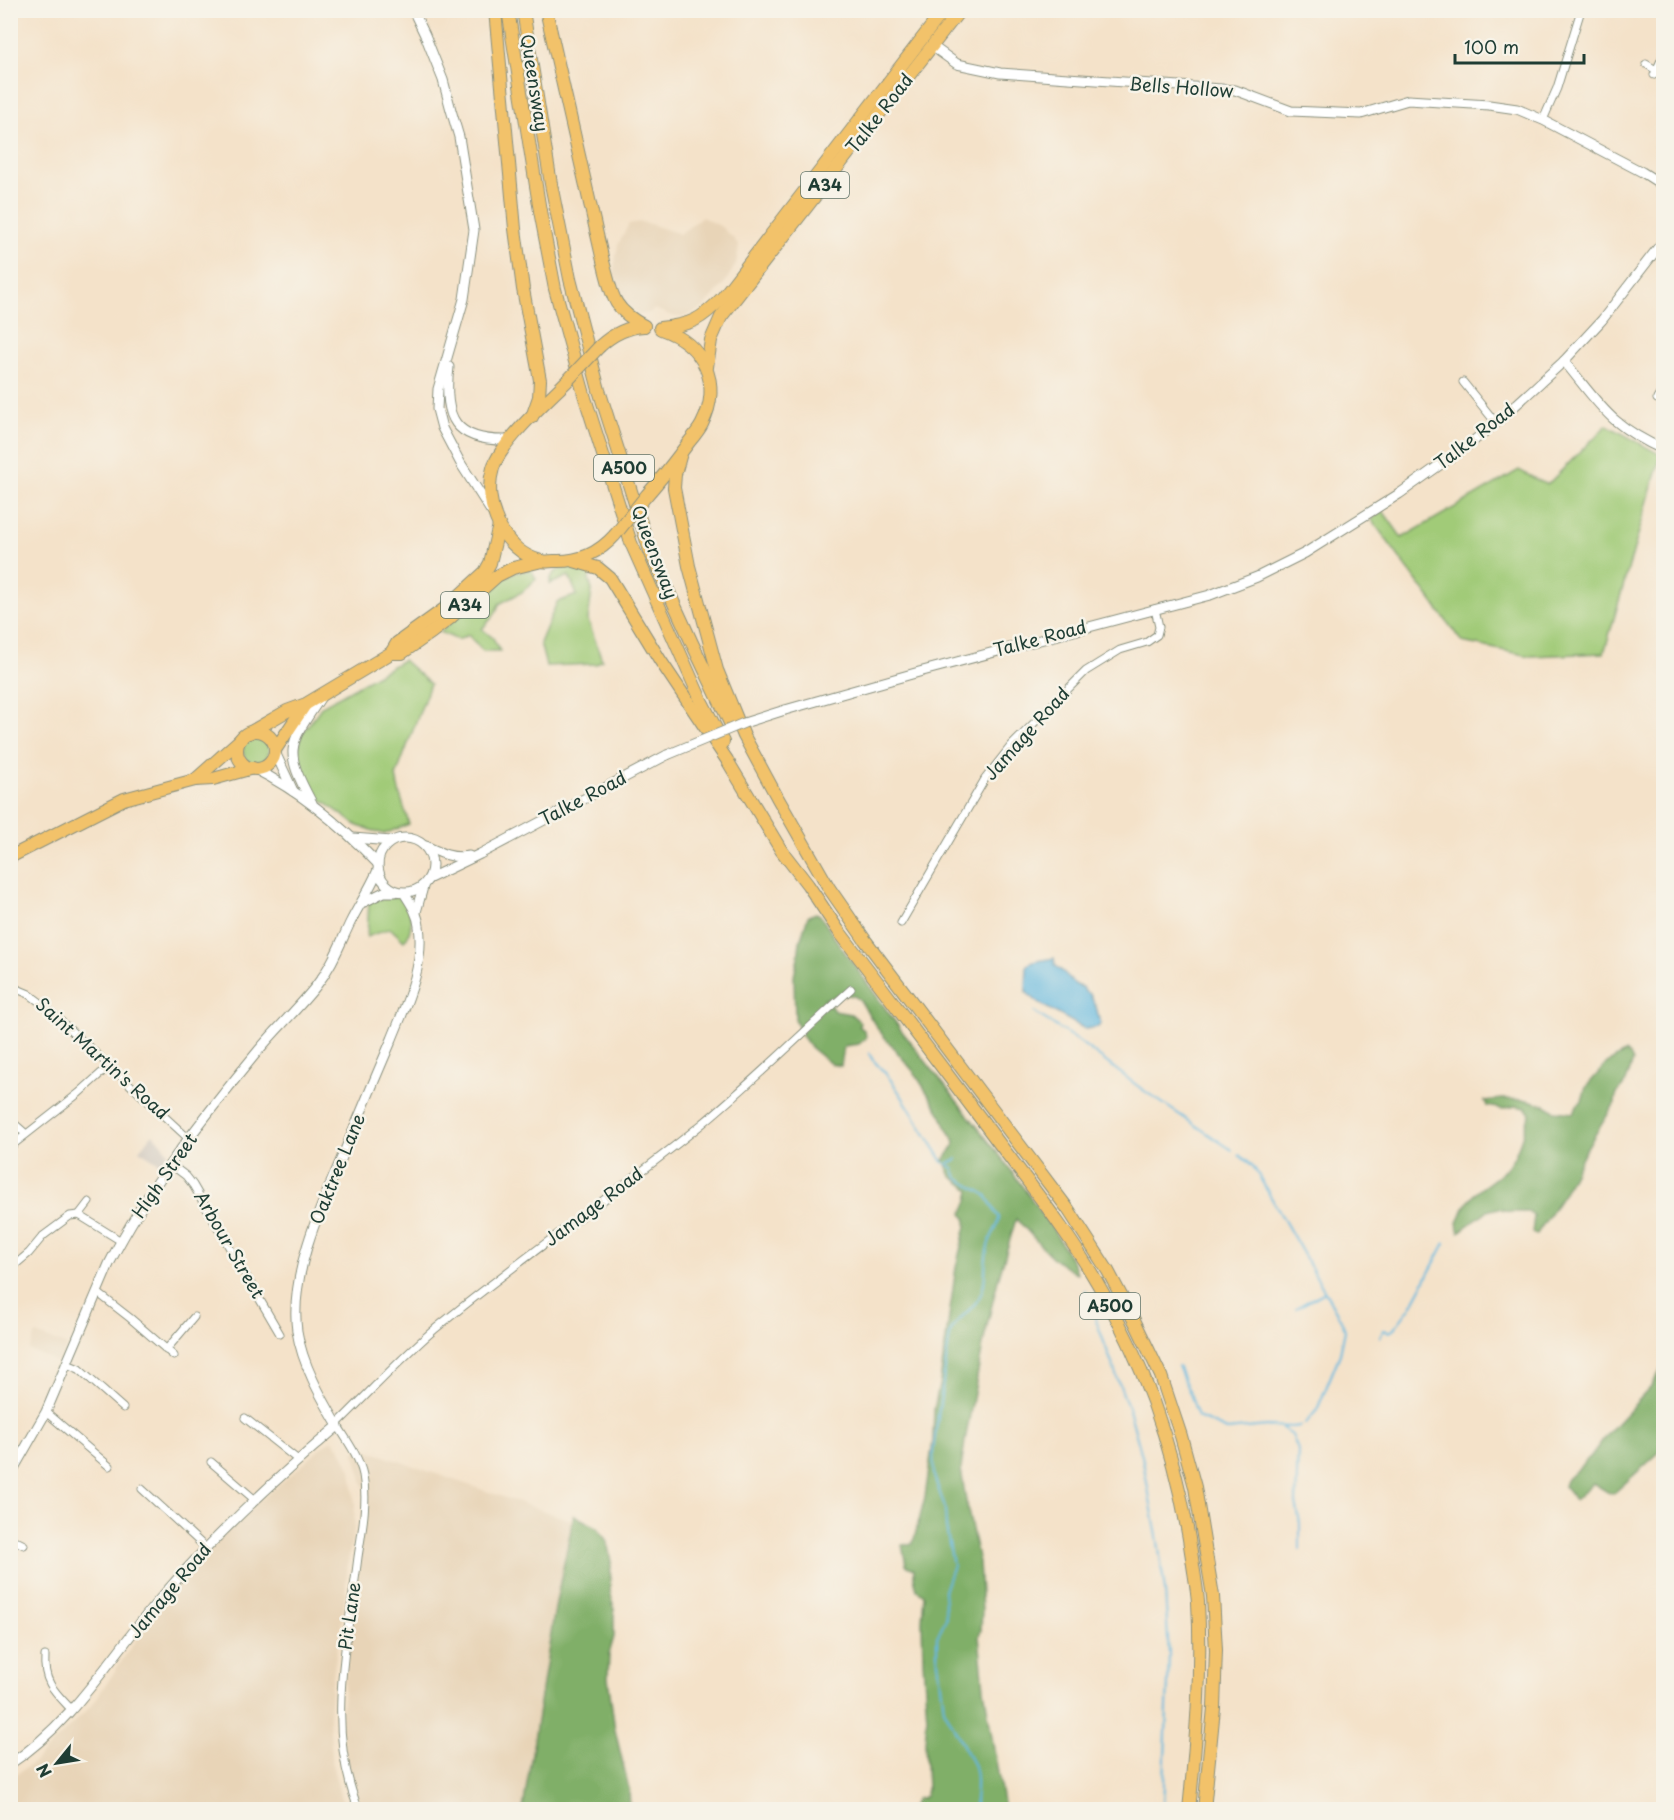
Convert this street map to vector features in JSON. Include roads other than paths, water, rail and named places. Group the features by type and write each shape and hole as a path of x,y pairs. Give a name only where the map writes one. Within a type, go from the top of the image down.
{"highway":[{"path":"495,10 515,230 523,289 540,380 539,397 532,417"},
{"name":"Queensway","path":"508,10 555,289 585,398 631,543 701,700 751,792 808,885"},
{"name":"Queensway","path":"523,10 551,184 570,279 599,390 650,551 692,643 751,762 799,844 829,888"},
{"path":"546,10 603,261 614,299 621,311 644,326"},
{"name":"Talke Road","path":"660,328 689,324 708,312 723,297 944,10"},
{"name":"Talke Road","path":"707,367 711,340 722,317 960,10"},
{"path":"574,561 597,552 615,535 702,426 709,409 711,395 707,367 695,350 682,338 660,328 644,326 624,330 610,337 510,440 493,468 490,494 497,521 512,544 522,552 542,561 574,561 598,568 610,578 660,660 727,760 781,850 808,885"},
{"path":"681,453 674,488 678,519 688,566 717,670 744,736 829,888"},
{"name":"A34","path":"392,653 396,643 447,607 484,572 490,562 497,521"},
{"name":"A34","path":"195,780 245,736 287,711 306,704 392,653 402,653 432,632 505,571 542,561"},
{"name":"A34","path":"275,751 306,704"},
{"path":"255,731 265,734 272,740 275,751 267,766 254,769 243,763 238,749 245,736 255,731"},
{"name":"A34","path":"10,857 124,799 195,780 213,779 254,769"},
{"name":"A500","path":"808,885 837,930 1059,1224 1098,1283 1146,1383 1176,1474 1188,1531 1197,1600 1200,1657 1189,1809"},
{"name":"A500","path":"829,888 865,940 1068,1209 1108,1271 1161,1376 1195,1486 1213,1596 1215,1685 1204,1809"}],"street":[{"path":"413,10 443,80 452,110 459,137 474,230 464,299 438,389 436,409 442,428 461,464 497,521"},
{"path":"1543,120 1557,88 1581,10"},
{"name":"Bells Hollow","path":"932,46 957,64 1000,73 1235,90 1291,111 1361,114 1408,100 1517,108 1642,172 1664,186"},
{"path":"1646,64 1655,73 1664,54"},
{"name":"Talke Road","path":"430,878 480,854 667,754 744,723 918,672 1210,595 1266,573 1305,553 1399,494 1496,423 1564,361 1602,320 1664,240"},
{"path":"451,346 447,404 454,419 473,437 492,441 510,440"},
{"path":"1564,361 1616,421 1643,440 1664,450"},
{"path":"1463,382 1496,423"},
{"path":"1657,399 1664,388"},
{"name":"Jamage Road","path":"901,923 985,779 1011,746 1086,671 1120,650 1147,642 1157,635 1155,609"},
{"path":"314,807 297,776 292,758 297,733 324,692"},
{"path":"275,751 293,790"},
{"path":"254,769 293,790 353,838 378,867 383,881 389,887 401,892"},
{"path":"353,838 391,841 400,838 418,840 426,846 433,859 430,878 423,887 413,892 384,892 362,903"},
{"path":"378,867 383,849 391,841"},
{"name":"Talke Road","path":"426,846 459,858 480,854"},
{"name":"High Street","path":"10,1475 46,1412 121,1241 170,1164 270,1035 315,987 336,957 378,867"},
{"name":"Oaktree Lane","path":"416,912 423,887"},
{"name":"Oaktree Lane","path":"338,1425 302,1352 297,1328 298,1285 315,1220 411,994 420,952 420,927 416,912 401,892"},
{"name":"Saint Martin's Road","path":"10,986 29,994 42,1003 189,1139"},
{"name":"Jamage Road","path":"10,1764 44,1738 87,1692 205,1547 254,1499 338,1425 434,1330 704,1122 851,989"},
{"path":"10,1147 80,1093 109,1066"},
{"path":"10,1120 26,1134"},
{"name":"Arbour Street","path":"170,1164 194,1185 280,1334"},
{"path":"79,1215 89,1202"},
{"path":"10,1269 29,1253 43,1236 66,1218 74,1215 79,1215 121,1241"},
{"path":"98,1293 174,1356"},
{"path":"166,1350 194,1317"},
{"path":"67,1364 79,1369 123,1408"},
{"path":"46,1412 109,1466"},
{"path":"245,1419 298,1460"},
{"name":"Pit Lane","path":"338,1425 360,1464 364,1490 340,1708 343,1758 351,1792 359,1809"},
{"path":"211,1462 254,1499"},
{"path":"142,1489 205,1547"},
{"path":"10,1538 24,1545"},
{"path":"45,1656 46,1676 50,1685 71,1709"}],"water":[{"path":"1054,958 1055,965 1090,994 1101,1023 1098,1027 1085,1029 1040,1004 1026,992 1027,965"}],"waterway":[{"path":"1034,1012 1232,1150"},
{"path":"869,1053 901,1095 943,1162 953,1168 957,1178 986,1195 999,1217 987,1250 982,1291 976,1303 956,1324 950,1334 933,1451 934,1476 945,1508 953,1565 944,1591 946,1618 937,1637 937,1654 944,1709 974,1766 975,1810"},
{"path":"1239,1155 1253,1166 1345,1330 1340,1354 1317,1410 1305,1424"},
{"path":"949,1163 957,1159"},
{"path":"1380,1337 1384,1330 1389,1332 1393,1330 1410,1308 1445,1243"},
{"path":"1085,1290 1130,1413 1142,1456 1158,1542 1165,1591 1169,1655 1163,1810"},
{"path":"1296,1308 1325,1292"},
{"path":"1178,1366 1198,1417 1227,1430 1267,1426 1300,1426"},
{"path":"1282,1428 1292,1435 1298,1450 1296,1503 1300,1523 1300,1550"}]}
